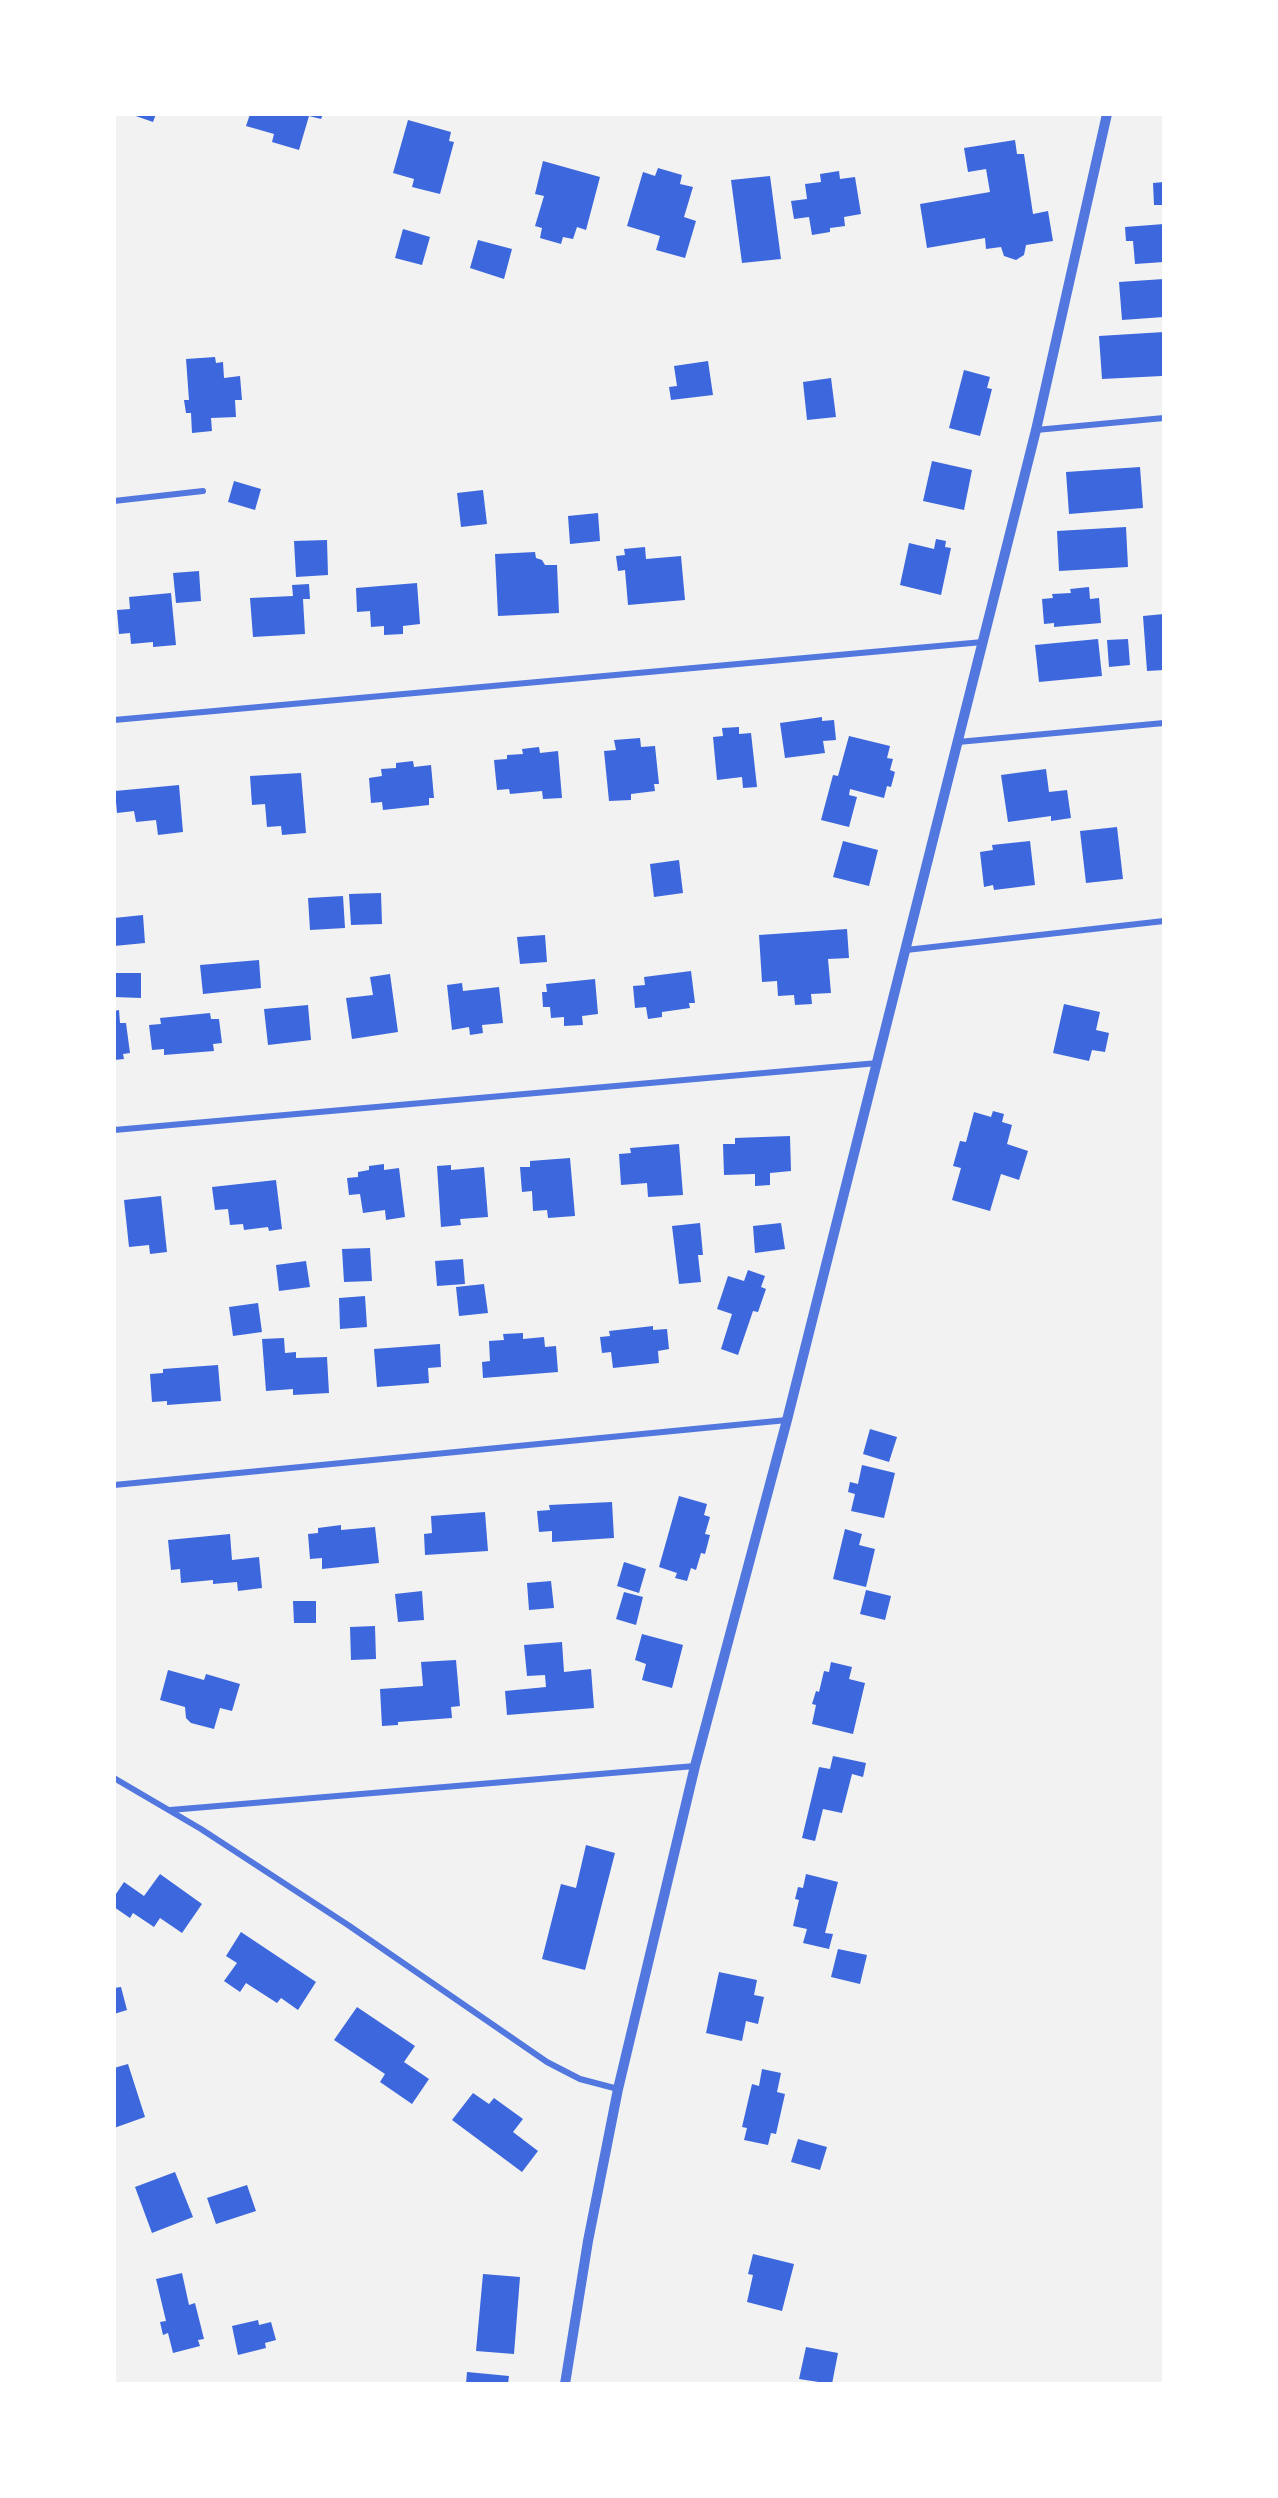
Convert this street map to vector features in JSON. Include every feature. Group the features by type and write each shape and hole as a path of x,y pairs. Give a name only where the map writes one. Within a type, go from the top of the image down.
{"street":[{"path":"565,2384 587,2246 618,2089 695,1766 788,1420 1036,430 1107,114"},
{"path":"1036,430 1164,418"},
{"path":"114,501 203,491"},
{"path":"114,720 983,642"},
{"path":"958,742 1164,723"},
{"path":"906,950 1164,921"},
{"path":"114,1130 878,1063"},
{"path":"114,1485 788,1420"},
{"path":"169,1810 695,1766"},
{"path":"114,1778 169,1810 348,1925 547,2062 580,2079 618,2089"}],"building":[{"path":"130,114 156,114 153,122"},
{"path":"250,114 323,114 321,119 309,116 299,150 272,142 274,134 246,126"},
{"path":"408,120 451,132 449,141 454,142 440,194 412,187 414,179 393,173"},
{"path":"1015,140 1017,154 1024,154 1033,214 1048,211 1053,241 1026,245 1024,255 1016,260 1004,256 1001,247 986,249 985,238 927,248 920,204 990,192 986,169 968,172 964,148"},
{"path":"543,161 600,177 586,230 577,227 573,239 563,237 561,244 540,238 542,228 535,226 544,196 535,194"},
{"path":"658,168 682,175 680,184 693,187 684,217 696,221 685,258 656,250 660,236 627,226 643,172 655,176"},
{"path":"839,171 840,179 855,177 861,214 844,217 845,226 830,228 830,232 812,235 809,217 794,219 791,201 807,199 805,184 821,182 820,174"},
{"path":"770,176 781,259 742,263 731,180"},
{"path":"1164,182 1164,205 1154,205 1153,183"},
{"path":"1164,224 1164,262 1135,264 1133,241 1126,241 1125,227"},
{"path":"403,229 430,237 422,265 395,258"},
{"path":"478,240 512,249 504,279 470,268"},
{"path":"1164,279 1164,317 1122,320 1119,282"},
{"path":"1164,332 1162,376 1102,379 1099,336"},
{"path":"215,357 216,363 223,362 224,378 240,376 242,400 235,400 236,417 211,418 212,431 192,433 191,413 186,413 184,400 189,400 186,359"},
{"path":"708,361 713,395 671,400 669,387 677,386 674,366"},
{"path":"964,370 990,377 987,388 992,389 980,436 949,428"},
{"path":"831,378 836,417 807,420 803,382"},
{"path":"932,461 972,470 964,510 923,501"},
{"path":"1140,467 1143,508 1069,514 1066,472"},
{"path":"234,481 261,489 255,510 228,502"},
{"path":"483,490 487,524 461,527 457,493"},
{"path":"598,513 600,541 570,544 568,516"},
{"path":"1126,527 1128,567 1059,571 1057,531"},
{"path":"936,539 946,541 945,547 951,548 941,595 900,585 909,543 934,549"},
{"path":"327,540 328,575 296,577 294,541"},
{"path":"645,547 646,559 681,556 685,600 628,605 625,570 618,571 616,556 625,555 624,549"},
{"path":"535,552 536,558 542,560 545,565 557,565 559,613 498,616 495,554"},
{"path":"199,571 201,601 176,603 173,573"},
{"path":"417,583 420,624 403,626 403,634 384,635 384,626 371,627 370,611 357,612 356,588"},
{"path":"309,584 310,599 303,599 305,634 253,637 250,598 293,596 292,585"},
{"path":"1089,587 1090,599 1099,598 1101,623 1054,627 1054,623 1044,624 1042,599 1053,598 1052,594 1071,593 1070,589"},
{"path":"171,593 176,645 153,647 153,642 131,644 130,633 119,634 117,610 130,609 129,597"},
{"path":"1164,614 1164,670 1147,671 1143,616"},
{"path":"1098,639 1102,676 1039,682 1035,645"},
{"path":"1128,639 1130,665 1109,667 1107,640"},
{"path":"822,717 822,721 834,720 836,740 823,741 825,753 785,758 780,723"},
{"path":"739,727 739,734 751,733 757,787 743,788 742,777 717,780 713,737 723,736 722,728"},
{"path":"849,736 890,746 887,758 893,759 890,770 895,772 891,787 887,786 884,798 850,789 849,795 857,797 849,827 821,820 833,775 838,776"},
{"path":"640,738 641,747 655,746 659,784 654,784 655,791 631,794 631,800 609,801 604,751 616,750 614,740"},
{"path":"539,747 540,753 558,751 562,798 543,799 542,791 510,794 509,789 497,790 494,760 507,759 507,755 523,754 522,749"},
{"path":"413,761 414,767 431,765 434,798 429,798 429,805 383,810 382,802 371,803 369,778 382,776 381,769 396,768 396,763"},
{"path":"1046,769 1049,792 1067,790 1071,818 1051,821 1051,816 1008,822 1001,775"},
{"path":"301,773 306,833 282,835 281,826 267,827 265,804 252,805 250,776"},
{"path":"179,785 183,832 158,835 156,820 136,822 134,811 117,813 115,791"},
{"path":"1117,827 1123,879 1086,883 1080,831"},
{"path":"843,841 878,850 869,886 833,877"},
{"path":"1030,841 1035,885 994,890 993,885 984,887 980,852 993,850 992,845"},
{"path":"679,860 683,893 654,897 650,864"},
{"path":"381,893 382,924 351,925 349,894"},
{"path":"343,896 345,928 310,930 308,898"},
{"path":"143,915 145,943 114,946 114,918"},
{"path":"847,929 849,958 828,959 831,993 811,994 812,1004 795,1005 794,995 778,996 777,981 762,982 759,935"},
{"path":"545,935 547,962 520,964 517,937"},
{"path":"259,960 261,988 203,994 200,965"},
{"path":"691,971 695,1003 689,1003 690,1008 662,1012 662,1017 648,1019 646,1007 635,1008 633,986 645,985 644,977"},
{"path":"114,973 141,973 141,998 114,997"},
{"path":"390,974 398,1032 352,1039 346,998 373,995 370,977"},
{"path":"595,979 598,1014 582,1016 583,1025 564,1026 564,1017 551,1018 550,1007 543,1007 542,992 547,992 546,984"},
{"path":"462,983 463,991 499,987 503,1023 482,1025 483,1033 470,1035 469,1027 452,1030 447,985"},
{"path":"1064,1004 1100,1012 1096,1030 1109,1033 1105,1052 1092,1050 1089,1061 1053,1053"},
{"path":"308,1005 311,1040 268,1045 264,1009"},
{"path":"119,1010 120,1023 126,1023 130,1053 123,1054 124,1059 114,1060 114,1011"},
{"path":"210,1013 211,1019 219,1019 222,1043 213,1044 214,1051 164,1055 164,1049 152,1050 149,1025 161,1024 160,1018"},
{"path":"993,1111 1004,1114 1002,1122 1012,1125 1007,1144 1028,1151 1019,1180 1001,1174 990,1211 952,1200 961,1168 953,1166 960,1141 966,1142 974,1112 991,1117"},
{"path":"790,1136 791,1171 770,1173 770,1185 755,1186 755,1174 724,1175 723,1144 735,1144 735,1138"},
{"path":"679,1144 683,1195 648,1197 647,1183 621,1185 619,1154 631,1153 630,1148"},
{"path":"570,1158 575,1216 548,1218 547,1210 533,1211 532,1191 522,1192 520,1167 530,1167 530,1161"},
{"path":"384,1164 384,1170 399,1168 405,1217 386,1220 385,1210 363,1213 360,1194 349,1195 347,1178 358,1177 358,1172 369,1170 369,1166"},
{"path":"451,1165 451,1170 484,1167 488,1217 460,1219 461,1225 441,1227 437,1166"},
{"path":"276,1180 282,1229 269,1231 268,1227 244,1230 243,1224 230,1225 228,1209 215,1210 212,1187"},
{"path":"161,1196 167,1252 150,1254 149,1245 129,1247 124,1200"},
{"path":"700,1223 703,1255 698,1255 701,1282 679,1284 672,1226"},
{"path":"781,1223 785,1249 755,1253 753,1226"},
{"path":"370,1248 372,1281 344,1282 342,1249"},
{"path":"463,1259 465,1284 437,1286 435,1261"},
{"path":"306,1261 310,1287 279,1291 276,1265"},
{"path":"748,1270 765,1276 761,1287 766,1289 758,1312 753,1311 738,1355 721,1349 732,1314 717,1309 728,1276 744,1281"},
{"path":"484,1284 488,1313 459,1316 456,1287"},
{"path":"365,1296 367,1327 340,1329 339,1298"},
{"path":"258,1303 262,1332 233,1336 229,1307"},
{"path":"653,1326 653,1330 667,1329 669,1349 658,1351 659,1363 613,1368 611,1352 602,1353 600,1337 610,1336 609,1331"},
{"path":"523,1333 523,1339 544,1337 545,1347 556,1346 558,1372 483,1378 482,1362 490,1361 489,1341 504,1340 503,1334"},
{"path":"284,1338 285,1353 296,1352 296,1358 327,1357 329,1393 293,1395 293,1389 266,1391 262,1339"},
{"path":"440,1344 441,1367 428,1368 429,1383 377,1387 374,1349"},
{"path":"218,1365 221,1401 167,1405 167,1401 152,1402 150,1374 163,1373 163,1369"},
{"path":"870,1429 897,1437 889,1462 863,1454"},
{"path":"862,1465 895,1473 884,1518 851,1511 855,1494 848,1492 850,1482 858,1484"},
{"path":"679,1496 707,1504 704,1515 710,1517 705,1534 710,1535 705,1554 701,1553 696,1570 691,1568 687,1581 675,1578 677,1573 659,1567"},
{"path":"612,1502 614,1538 552,1542 552,1531 539,1532 537,1511 550,1510 549,1505"},
{"path":"485,1512 488,1551 425,1555 424,1534 432,1533 431,1516"},
{"path":"341,1525 341,1530 375,1527 379,1563 322,1569 322,1558 310,1559 308,1534 318,1533 318,1528"},
{"path":"845,1529 862,1534 859,1545 875,1549 866,1587 833,1579"},
{"path":"230,1534 232,1560 259,1557 262,1588 238,1591 237,1582 213,1584 213,1580 181,1583 180,1569 171,1570 168,1540"},
{"path":"624,1562 646,1569 639,1593 617,1586"},
{"path":"551,1581 554,1608 529,1610 527,1583"},
{"path":"866,1590 891,1596 885,1620 860,1614"},
{"path":"422,1591 424,1620 398,1622 395,1594"},
{"path":"624,1592 643,1597 636,1625 616,1619"},
{"path":"293,1601 316,1601 316,1623 294,1623"},
{"path":"375,1626 376,1659 351,1660 350,1627"},
{"path":"642,1634 683,1645 672,1688 642,1680 646,1664 635,1660"},
{"path":"562,1642 564,1672 591,1669 594,1708 507,1715 505,1691 546,1687 545,1675 527,1676 524,1645"},
{"path":"456,1660 460,1706 451,1707 452,1718 398,1722 398,1725 382,1726 380,1689 423,1686 421,1662"},
{"path":"831,1662 852,1667 849,1679 865,1683 853,1734 812,1724 816,1705 812,1704 816,1691 819,1692 824,1671 829,1672"},
{"path":"168,1670 204,1680 206,1674 240,1684 232,1711 220,1708 214,1729 191,1723 186,1718 185,1707 160,1700"},
{"path":"833,1756 866,1763 863,1777 852,1774 842,1813 823,1809 815,1841 802,1838 819,1767 830,1769"},
{"path":"586,1845 615,1853 585,1970 542,1959 561,1884 576,1888"},
{"path":"160,1874 202,1904 182,1933 160,1918 154,1927 133,1913 130,1918 114,1907 114,1897 124,1882 144,1896"},
{"path":"806,1874 838,1882 825,1933 833,1934 829,1949 803,1943 807,1929 793,1926 799,1900 795,1899 798,1887 803,1888"},
{"path":"241,1932 316,1982 298,2010 281,1998 277,2003 246,1983 240,1992 224,1981 237,1963 226,1956"},
{"path":"838,1949 867,1955 860,1984 831,1977"},
{"path":"719,1972 757,1980 754,1995 764,1997 758,2024 746,2021 742,2041 706,2033"},
{"path":"121,1987 127,2010 114,2014 114,1988"},
{"path":"357,2007 415,2046 404,2062 429,2079 412,2104 380,2082 385,2074 334,2040"},
{"path":"128,2064 145,2117 114,2128 114,2068"},
{"path":"762,2069 781,2073 777,2092 785,2094 776,2134 771,2133 768,2145 744,2140 747,2128 742,2127 752,2084 759,2086"},
{"path":"473,2093 489,2104 494,2098 523,2119 513,2132 538,2151 522,2172 452,2120"},
{"path":"798,2139 827,2147 820,2170 791,2162"},
{"path":"175,2172 193,2217 152,2233 135,2187"},
{"path":"247,2185 256,2211 216,2224 207,2198"},
{"path":"753,2254 794,2264 782,2311 747,2302 753,2275 748,2274"},
{"path":"182,2273 189,2305 195,2303 204,2339 198,2340 200,2346 173,2353 168,2333 163,2335 160,2322 166,2321 156,2279"},
{"path":"483,2274 520,2277 514,2354 476,2351"},
{"path":"258,2320 259,2325 271,2322 276,2340 265,2343 266,2348 238,2355 232,2326"},
{"path":"806,2347 838,2353 832,2384 799,2379"},
{"path":"467,2372 509,2376 508,2384 466,2384"}]}
